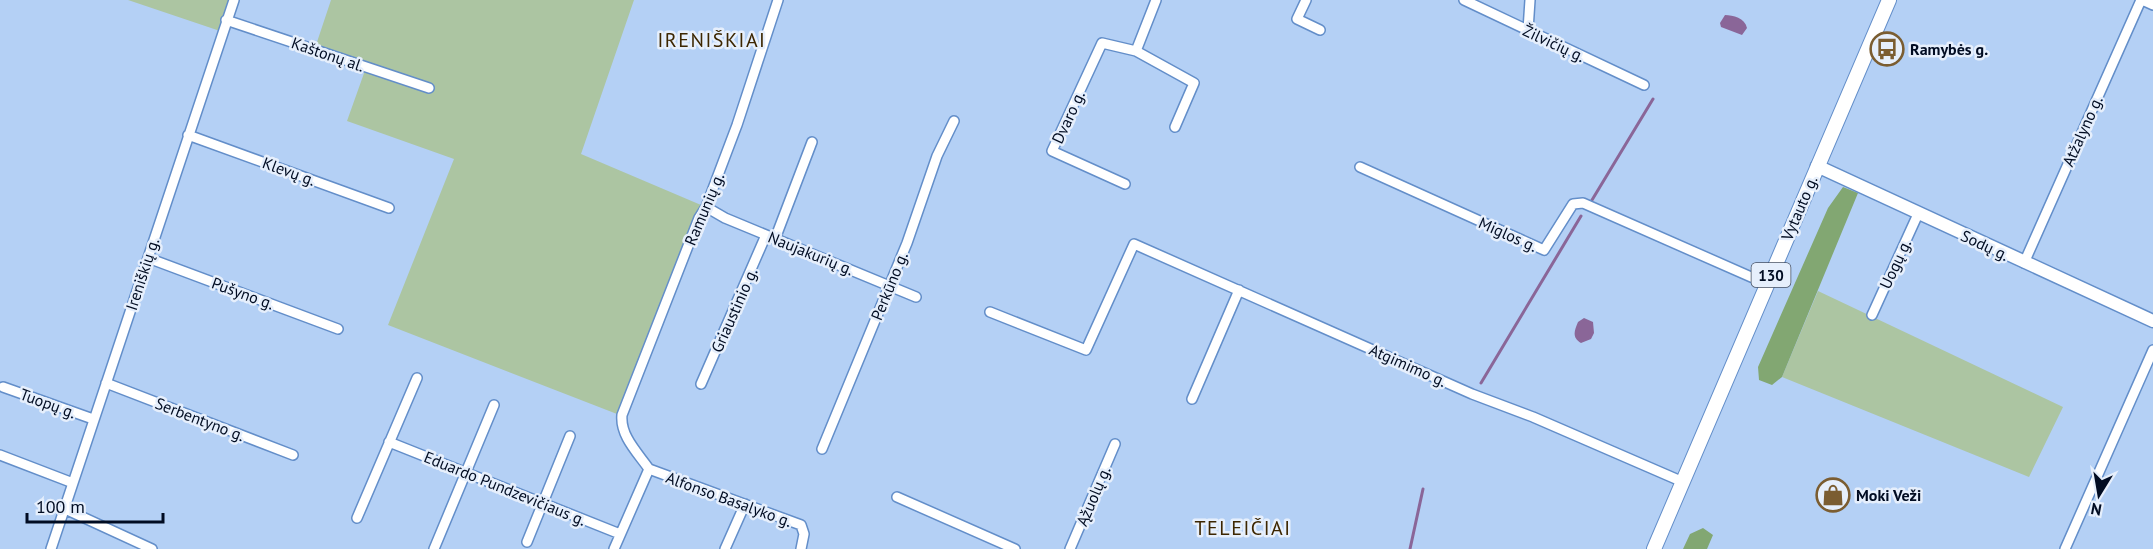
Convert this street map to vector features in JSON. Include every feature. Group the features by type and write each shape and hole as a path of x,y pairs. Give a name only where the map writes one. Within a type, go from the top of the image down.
{"main road":[{"name":"Vytauto g.","path":"1654,549 1889,0"},
{"name":"Sodų g.","path":"1817,166 2153,321"}],"street":[{"name":"Ireniškių g.","path":"51,549 234,0"},
{"name":"Ramunių g.","path":"649,469 624,433 621,423 622,415 737,125 778,0"},
{"path":"1136,51 1156,0"},
{"path":"1306,0 1297,19 1320,30"},
{"name":"Žilvičių g.","path":"1464,0 1644,86"},
{"path":"1528,30 1530,0"},
{"path":"2141,0 2153,5"},
{"name":"Atžalyno g.","path":"2024,263 2141,0"},
{"name":"Kaštonų al.","path":"226,20 429,88"},
{"name":"Dvaro g.","path":"1125,184 1052,151 1102,43 1136,51 1194,83 1175,127"},
{"name":"Perkūno g.","path":"822,449 907,243 937,156 954,122"},
{"name":"Klevų g.","path":"188,135 389,208"},
{"name":"Griaustinio g.","path":"701,384 771,237 812,142"},
{"name":"Miglos g.","path":"1360,167 1544,250 1573,204 1583,202 1767,284"},
{"name":"Naujakurių g.","path":"706,207 725,218 916,297"},
{"name":"Uogų g.","path":"1872,315 1918,213"},
{"name":"Atgimimo g.","path":"990,312 1086,350 1134,243 1472,394 1533,417 1683,482"},
{"name":"Pušyno g.","path":"148,258 338,329"},
{"path":"1192,399 1239,290"},
{"path":"2065,549 2153,350"},
{"path":"357,518 417,378"},
{"name":"Serbentyno g.","path":"106,383 293,455"},
{"name":"Tuopų g.","path":"3,387 93,419"},
{"path":"434,549 494,405"},
{"path":"527,542 570,436"},
{"name":"Eduardo Pundzevičiaus g.","path":"389,442 621,534"},
{"name":"Ąžuolų g.","path":"1070,549 1115,444"},
{"path":"0,455 73,483"},
{"path":"614,549 649,469"},
{"name":"Alfonso Basalyko g.","path":"649,469 801,525 804,534 801,549"},
{"path":"897,497 1015,549"},
{"path":"725,549 745,504"},
{"path":"65,509 152,549"}],"green space":[{"path":"128,0 231,0 220,31"},
{"path":"331,0 634,0 581,154 701,205 617,414 388,325 454,159 347,121 368,62 316,45"},
{"path":"1843,187 1858,193 1782,377 1772,385 1759,380 1758,367 1828,208"},
{"path":"1818,291 2063,407 2029,477 1782,377"},
{"path":"1703,528 1713,535 1707,549 1683,549 1690,534"}],"shaded area":[{"path":"1725,15 1735,16 1744,22 1747,28 1742,35 1721,27 1720,23"},
{"path":"1584,318 1593,322 1594,333 1591,339 1581,343 1575,337 1575,331 1578,322"}],"waterway":[{"path":"1592,200 1653,99"},
{"path":"1481,383 1581,216"},
{"path":"1410,549 1423,489"}],"place":[{"name":"Ramybės g.","path":"1887,49"},
{"name":"Moki Veži","path":"1833,495"}],"district":[{"name":"IRENIŠKIAI","path":"712,40"},
{"name":"TELEIČIAI","path":"1243,528"}]}
